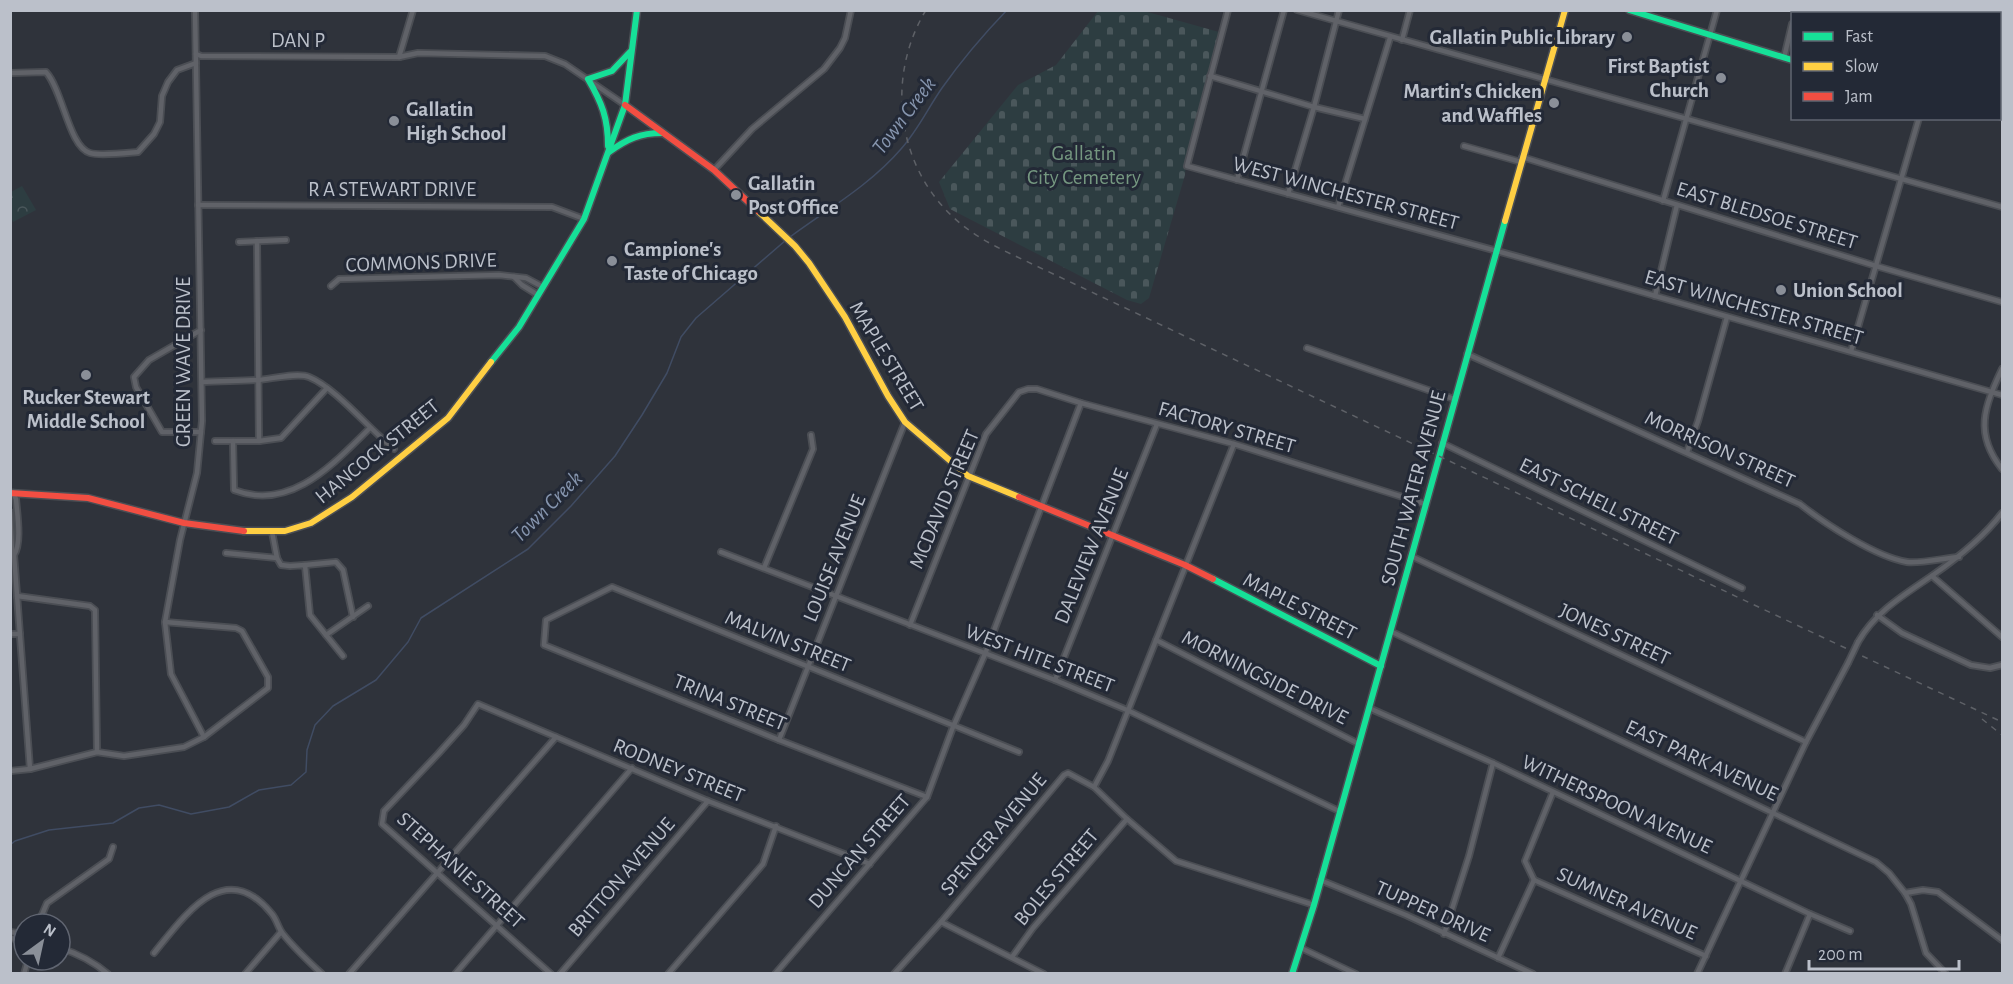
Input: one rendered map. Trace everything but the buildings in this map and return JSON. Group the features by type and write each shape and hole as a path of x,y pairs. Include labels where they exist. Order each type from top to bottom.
{"street":[{"name":"GREEN WAVE DRIVE","path":"195,10 199,55 196,63 201,432 197,473 184,523 165,622 171,674 204,737"},
{"path":"399,57 413,10"},
{"path":"625,105 637,10"},
{"path":"714,170 752,129 824,69 845,38 850,10"},
{"path":"1228,10 1210,76 1314,107 1365,119"},
{"path":"1237,180 1284,10"},
{"path":"1297,10 1508,71 1545,78 2002,207"},
{"path":"1288,194 1314,107 1339,10"},
{"path":"1402,40 1410,10"},
{"name":"SOUTH WATER AVENUE","path":"1292,974 1314,905 1454,399 1565,10"},
{"path":"1629,10 1791,60"},
{"path":"1663,201 1717,10"},
{"path":"1844,10 1855,12 1860,10"},
{"path":"1784,57 1791,28"},
{"path":"1338,207 1390,38"},
{"path":"608,152 608,118 588,80 606,76 612,72 632,50"},
{"name":"DAN P","path":"199,55 399,57 418,53 545,56 565,64 625,105"},
{"path":"10,74 46,72 54,81 77,144 90,153 138,152 154,134 160,122 162,96 168,82 177,70 196,63"},
{"name":"WEST WINCHESTER STREET","path":"1210,76 1188,166 1497,251"},
{"name":"MAPLE STREET","path":"625,105 714,170 781,231 809,262 845,317 888,396 905,422 968,477 1185,565 1381,666"},
{"name":"HANCOCK STREET","path":"11,494 88,498 184,523 229,531 285,531 311,523 342,503 448,418 519,327 584,219 625,105"},
{"path":"1851,351 1918,120"},
{"path":"608,152 635,135 663,133"},
{"name":"EAST BLEDSOE STREET","path":"1464,146 1522,160 2002,302"},
{"name":"R A STEWART DRIVE","path":"198,205 552,207 584,219"},
{"path":"1655,296 1677,205"},
{"path":"239,242 286,240"},
{"path":"257,241 259,441"},
{"name":"EAST WINCHESTER STREET","path":"1497,251 2002,395"},
{"name":"COMMONS DRIVE","path":"331,286 339,279 498,275 526,279 543,287"},
{"name":"COMMONS DRIVE","path":"514,277 538,295"},
{"path":"1687,452 1727,317"},
{"path":"201,330 149,360 134,377 136,387 162,432 201,432"},
{"path":"1307,348 1454,399"},
{"name":"MORRISON STREET","path":"1467,354 1800,504 1823,521 1884,554 1909,562 1959,557"},
{"path":"2002,369 1992,392 1984,432 1986,443 2002,469"},
{"path":"202,382 307,376 327,388 394,449"},
{"path":"215,441 259,441 281,438 327,388"},
{"name":"FACTORY STREET","path":"1019,392 1036,389 1082,404 1234,444 1425,504"},
{"name":"MCDAVID STREET","path":"910,625 986,434 1019,392"},
{"name":"DUNCAN STREET","path":"775,974 927,797 1082,404"},
{"name":"LOUISE AVENUE","path":"779,740 905,422"},
{"name":"DALEVIEW AVENUE","path":"1056,680 1157,424"},
{"path":"233,441 234,490 262,497 288,492 305,484 329,468 370,428"},
{"path":"764,568 813,449 811,435"},
{"name":"EAST SCHELL STREET","path":"1442,443 1742,588"},
{"path":"1234,444 1108,761 1094,787 1176,861 1314,905"},
{"path":"11,494 16,499 18,538 17,551 14,555"},
{"path":"10,512 30,770"},
{"path":"1697,974 1806,742 1858,642 1877,615 1959,557 2002,515"},
{"path":"272,532 277,558 281,565 336,562 343,570 352,617"},
{"name":"WEST HITE STREET","path":"721,552 1056,680 1127,710 1339,811"},
{"path":"226,553 277,558"},
{"name":"JONES STREET","path":"1411,556 1806,742"},
{"path":"305,565 310,615 343,656"},
{"path":"1932,576 2002,638"},
{"name":"MALVIN STREET","path":"546,620 612,587 1019,752"},
{"path":"17,596 90,606 95,610 97,752"},
{"path":"326,635 368,606"},
{"path":"1877,615 1902,633 1971,665 1990,668 2002,665"},
{"name":"TRINA STREET","path":"546,620 544,645 927,797"},
{"path":"10,771 30,770 97,752 124,756 184,747 204,737 268,688 268,677 242,631 236,628 165,622"},
{"name":"EAST PARK AVENUE","path":"1390,631 1876,862 1889,873 1905,893 1911,904 1926,953 1944,973"},
{"path":"10,634 20,634"},
{"name":"MORNINGSIDE DRIVE","path":"1156,640 1359,744"},
{"name":"RODNEY STREET","path":"478,704 708,801 870,864"},
{"name":"STEPHANIE STREET","path":"478,704 445,747 384,811 382,824 551,974"},
{"name":"WITHERSPOON AVENUE","path":"1369,708 1493,763 1850,931"},
{"path":"349,974 556,737"},
{"path":"1444,934 1469,856 1493,763"},
{"path":"455,974 632,768"},
{"name":"SPENCER AVENUE","path":"894,974 941,922 1064,775 1068,773 1073,775 1094,787"},
{"path":"1498,958 1534,880 1525,861 1553,792"},
{"name":"BRITTON AVENUE","path":"560,974 708,801"},
{"name":"BOLES STREET","path":"1012,957 1033,928 1127,819"},
{"path":"668,974 763,864 776,826"},
{"path":"43,912 47,903 109,859 113,847"},
{"name":"TUPPER DRIVE","path":"1320,880 1406,915 1533,974"},
{"name":"SUMNER AVENUE","path":"1534,880 1706,956"},
{"path":"154,953 197,903 231,888 260,901 301,956 322,974"},
{"path":"1905,893 1923,890 1938,891 2002,940"},
{"path":"1785,974 1810,914"},
{"path":"941,922 1044,974"},
{"path":"245,974 281,932"},
{"path":"1301,948 1356,974"},
{"path":"72,952 108,974"}],"green space":[{"name":"Gallatin City Cemetery","path":"1098,11 1144,11 1219,32 1186,160 1185,175 1149,298 1141,304 1127,300 950,209 939,182 1018,85 1056,65"},
{"path":"22,186 36,210 13,222 11,192"}],"waterway":[{"name":"Town Creek","path":"790,237 848,196 889,162 913,134 957,68 1007,10"},
{"name":"Town Creek","path":"10,845 15,841 49,830 113,823 139,808 159,805 191,814 229,807 259,790 291,785 306,772 307,750 315,725 333,706 376,680 408,642 421,618 528,549 571,506 615,456 667,373 681,337 696,318 786,240"}],"railway":[{"path":"926,10 913,36 905,63 902,91 903,118 909,146 919,172 934,196 953,217 973,233 1011,254 2002,722"},
{"path":"1982,719 2002,735"}],"traffic: fast":[{"path":"491,362 519,327 584,219 625,105 637,10"},
{"path":"1629,10 1791,60"},
{"path":"608,146 603,111 588,79 612,71 630,52"},
{"path":"609,152 634,138 662,133"},
{"path":"1292,974 1314,905 1505,221"},
{"path":"1213,579 1381,666"}],"traffic: slow":[{"path":"1505,221 1565,10"},
{"path":"758,211 795,246 809,263 845,317 888,396 905,422 968,476 1019,497"},
{"path":"244,531 285,531 311,523 352,497 448,418 491,362"}],"traffic: jam":[{"path":"625,105 714,170 758,211"},
{"path":"10,493 88,498 184,523 244,531"},
{"path":"1019,497 1185,565 1213,579"}],"place":[{"name":"Gallatin Public Library","path":"1627,37"},
{"name":"First Baptist Church","path":"1721,78"},
{"name":"Martin's Chicken and Waffles","path":"1554,103"},
{"name":"Gallatin High School","path":"394,121"},
{"name":"Gallatin Post Office","path":"736,195"},
{"name":"Campione's Taste of Chicago","path":"612,261"},
{"name":"Union School","path":"1781,290"},
{"name":"Rucker Stewart Middle School","path":"86,375"}]}
